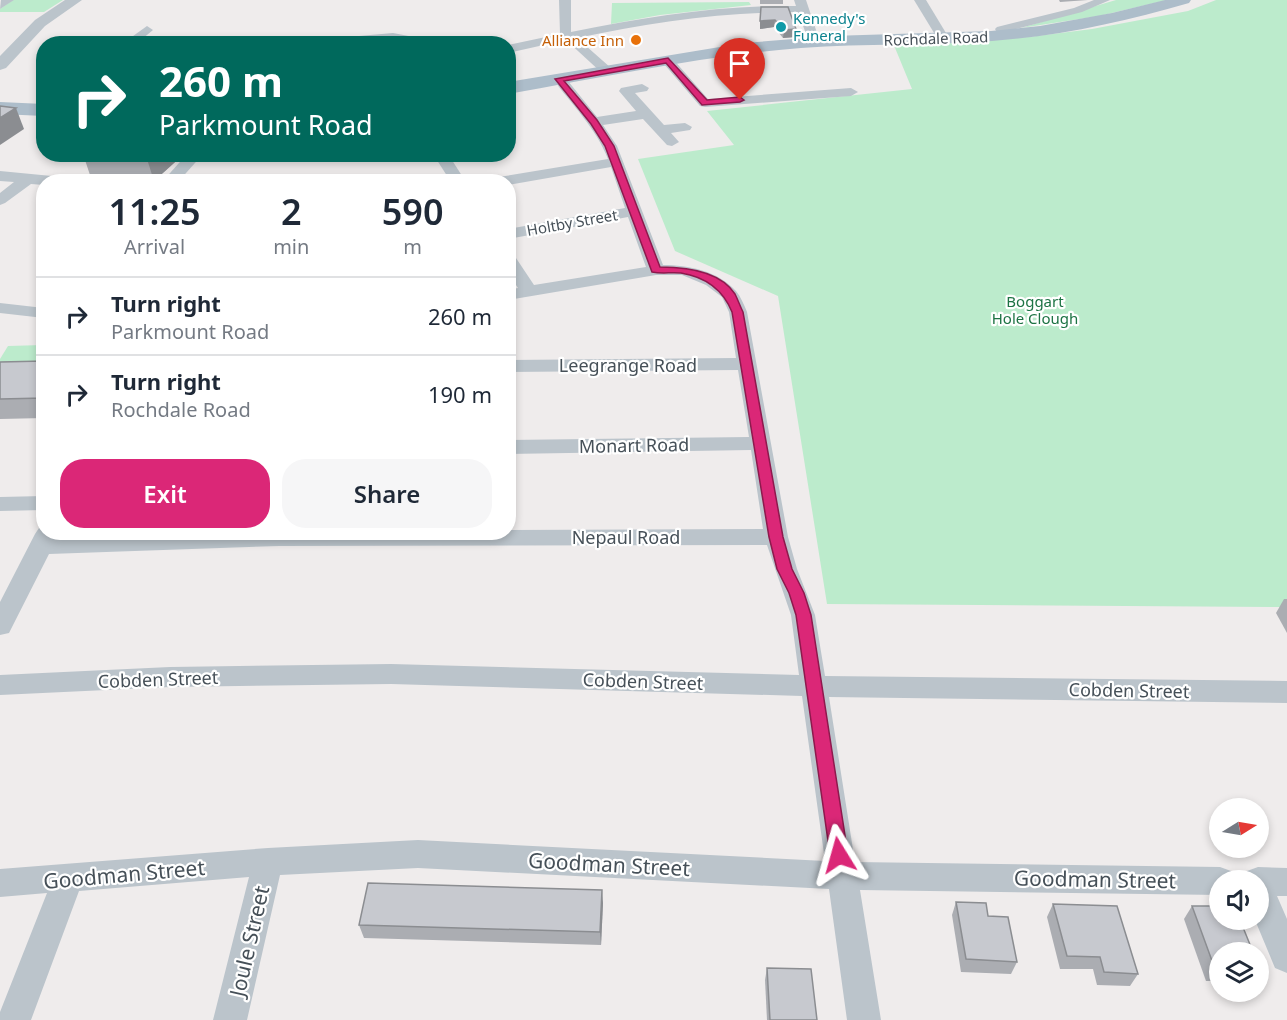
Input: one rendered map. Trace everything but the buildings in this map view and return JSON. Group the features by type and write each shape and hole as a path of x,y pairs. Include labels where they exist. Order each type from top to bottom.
{"main road":[{"name":"Rochdale Road","path":"516,87 746,48 814,42 1004,35 1070,26 1183,0"},
{"path":"0,109 36,108"}],"street":[{"path":"0,6 8,0"},
{"path":"0,65 40,23 75,0"},
{"path":"565,0 565,33 607,71"},
{"path":"920,0 943,38"},
{"path":"1004,35 1001,29 1078,10 1104,0"},
{"path":"516,47 642,21 700,13 802,5 814,42"},
{"path":"139,36 147,30"},
{"path":"668,61 705,103 851,92"},
{"path":"559,79 594,122 610,146 656,270"},
{"path":"642,88 621,92 672,142"},
{"path":"594,122 646,114"},
{"path":"661,130 685,127"},
{"path":"177,174 188,162"},
{"path":"516,179 616,162"},
{"path":"0,176 36,179"},
{"path":"0,200 29,178"},
{"name":"Holtby Street","path":"516,233 635,211"},
{"path":"516,293 656,270 684,270 712,281 729,294 738,312 776,537 785,569 803,615 816,686 864,1020"},
{"path":"516,271 529,291"},
{"path":"0,308 36,312"},
{"name":"Leegrange Road","path":"516,366 747,364"},
{"name":"Monart Road","path":"516,447 760,444"},
{"path":"0,504 36,503"},
{"name":"Nepaul Road","path":"516,538 776,537"},
{"path":"0,626 44,540"},
{"name":"Cobden Street","path":"0,685 170,677 392,674 816,686 1287,692"},
{"name":"Goodman Street","path":"0,884 268,862 418,855 842,876 1209,881"},
{"name":"Joule Street","path":"230,1020 268,862"},
{"path":"14,1020 68,879"},
{"path":"1269,881 1287,882"},
{"path":"1269,914 1287,957"}],"green space":[{"path":"13,0 63,0 44,12 0,12 0,9"},
{"path":"1116,0 1167,0 1099,16 1021,28"},
{"name":"Boggart Hole Clough","path":"1216,0 1287,0 1287,607 827,604 778,296 675,251 638,159 734,145 707,111 912,89 893,43 1029,37 1092,29 1188,11"},
{"path":"749,2 751,5 660,15 611,24 612,3"},
{"path":"36,345 36,374 0,375 0,359 8,346"}],"place":[{"name":"Kennedy's Funeral","path":"781,27"},
{"name":"Alliance Inn","path":"636,40"}],"route":[{"path":"740,100 705,103 668,61 559,79 594,122 610,146 656,270 684,270 712,281 729,294 738,312 776,537 785,569 803,615 816,686 839,855"}]}
